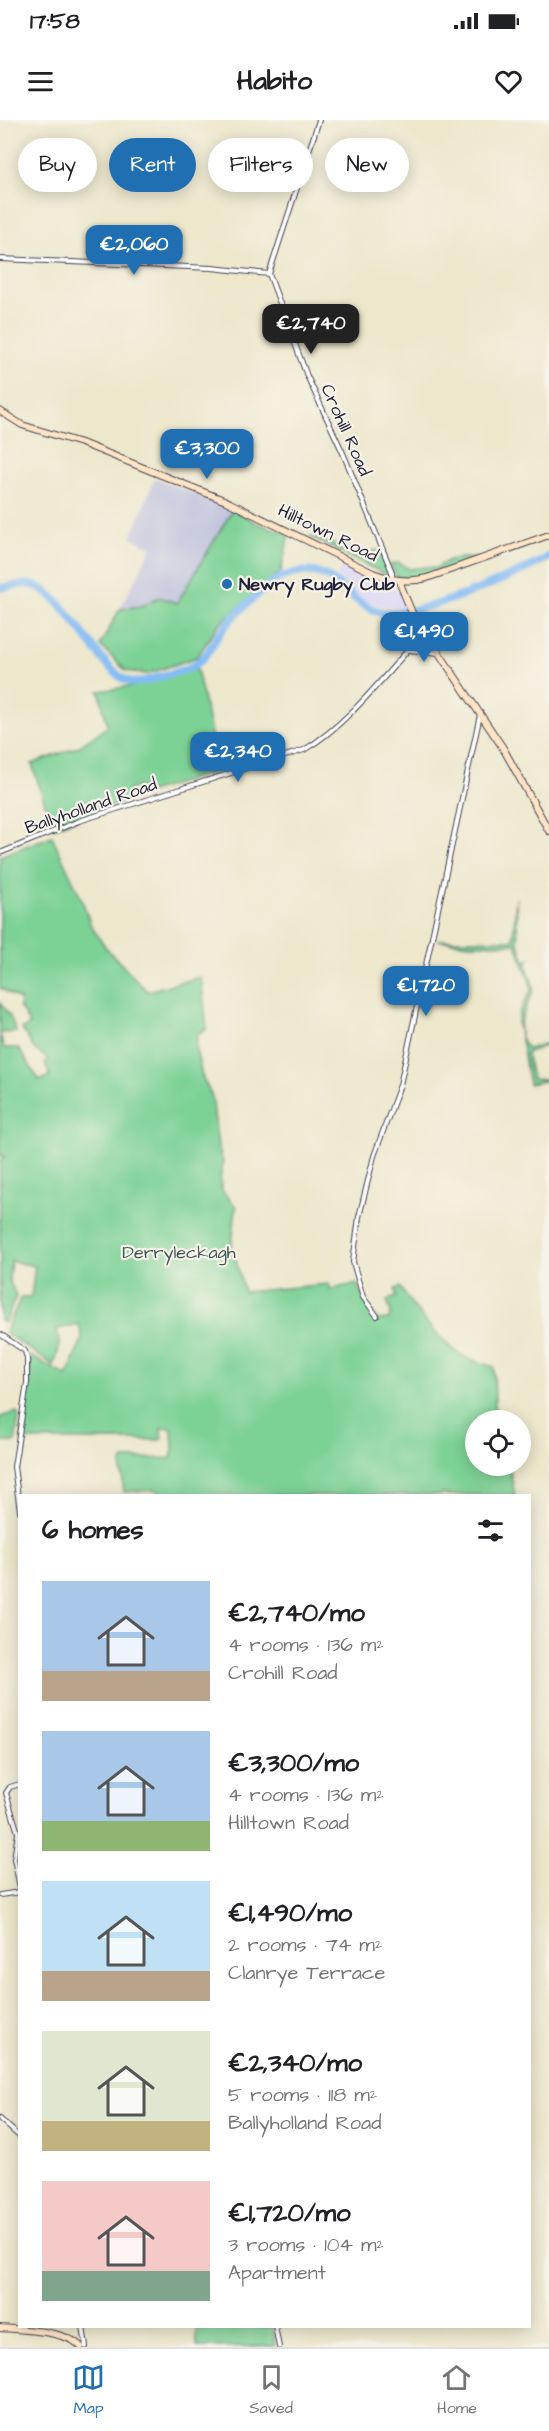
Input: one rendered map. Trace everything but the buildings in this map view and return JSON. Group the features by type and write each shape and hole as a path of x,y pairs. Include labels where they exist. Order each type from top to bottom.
{"main road":[{"name":"Hilltown Road","path":"0,411 22,425 84,444 226,501 373,573 392,580 401,582 427,578 549,535"},
{"path":"401,582 412,613 503,748 549,831"},
{"path":"0,2328 60,2335 75,2340 81,2347"}],"street":[{"path":"0,259 212,268 269,274 319,120"},
{"name":"Crohill Road","path":"269,274 307,376 343,453 392,572 392,580"},
{"name":"Ballyholland Road","path":"0,854 79,821 304,750 320,741 378,685 424,632"},
{"path":"409,650 439,653"},
{"path":"377,1316 363,1297 353,1262 359,1217 374,1156 400,1085 480,714"},
{"path":"0,1334 25,1351 27,1359 27,1383 14,1467 18,1496"},
{"path":"18,1785 7,1789 6,1793 18,1833 14,1859 18,1880"},
{"path":"0,1895 18,1890"},
{"path":"0,2119 18,2135"},
{"path":"83,2328 86,2347"},
{"path":"275,2328 279,2347"}],"shaded area":[{"path":"155,478 233,509 177,603 159,597 142,606 120,609 152,547 131,538"},
{"path":"345,563 400,590 408,609 365,602 337,576"}],"green space":[{"name":"Newry Rugby Club","path":"233,509 256,523 289,534 281,571 219,624 197,657 147,674 126,671 100,645 120,609 142,606 159,597 177,603"},
{"path":"309,536 368,555 375,550 379,551 387,566 388,574 384,574"},
{"path":"475,557 437,572 407,578 397,577 390,565 399,563 409,569 436,568 451,559"},
{"path":"197,669 216,756 215,772 147,793 137,787 129,790 126,801 53,828 32,764 78,747 108,726 99,691 138,685"},
{"name":"Derryleckagh","path":"52,836 82,900 91,926 107,949 147,991 201,977 207,1029 197,1034 196,1049 202,1076 212,1097 218,1146 223,1162 220,1181 222,1191 236,1207 232,1244 244,1292 329,1284 330,1289 356,1284 377,1320 389,1319 391,1312 387,1300 396,1297 395,1289 400,1287 421,1316 449,1346 467,1358 494,1367 496,1410 465,1410 465,1476 511,1476 515,1494 160,1494 157,1490 124,1492 121,1464 124,1459 171,1458 172,1428 161,1428 162,1439 158,1440 21,1440 30,1382 30,1356 67,1376 82,1339 79,1324 57,1329 59,1347 53,1365 5,1333 21,1297 31,1297 35,1266 11,1261 9,1280 16,1296 5,1323 0,1321 0,1160 5,1157 0,1156 0,1033 4,1048 18,1048 39,1080 50,1076 45,1063 48,1059 34,1049 22,1029 30,1025 19,1006 20,1000 0,988 0,856"},
{"path":"516,898 518,942 525,961 529,960 526,963 534,988 522,1018 520,1034 528,1049 549,1042 549,1045 527,1054 532,1079 549,1080 529,1084 518,1024 519,1014 532,988 516,944 469,944 437,940 513,940"},
{"path":"0,1003 10,1016 16,1032 0,1033"},
{"path":"17,1412 19,1417 15,1442 0,1442 0,1417"},
{"path":"196,2328 273,2328 275,2346 197,2347"}],"waterway":[{"path":"0,588 32,585 45,591 71,617 108,665 120,676 131,682 139,682 186,669 199,662 237,614 267,587 284,576 309,572 321,574 369,608 382,612 398,612 418,609 466,594 549,557"}],"place":[{"name":"Newry Rugby Club","path":"227,584"}]}
